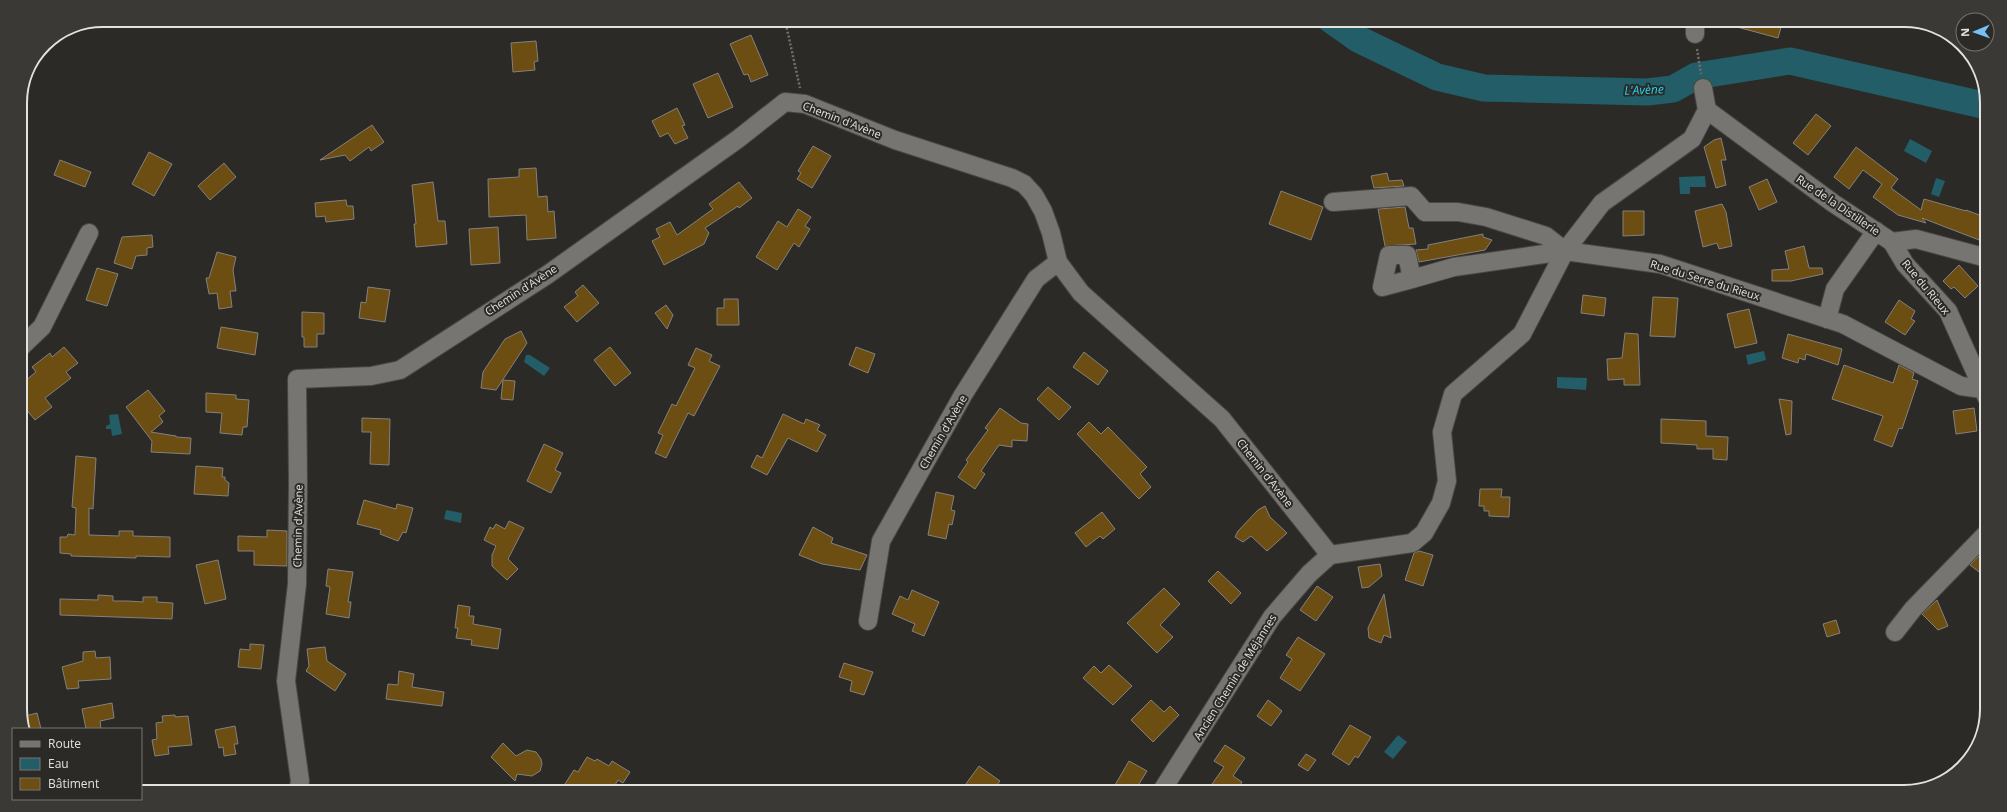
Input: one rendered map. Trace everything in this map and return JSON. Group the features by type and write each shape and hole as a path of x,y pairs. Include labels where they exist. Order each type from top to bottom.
{"street":[{"path":"1330,555 1412,542 1424,533 1441,503 1447,481 1442,432 1453,394 1522,334 1565,251 1602,203 1692,139 1706,110 1703,88"},
{"name":"Chemin d'Avène","path":"299,785 300,781 286,681 297,584 297,379 371,376 400,370 547,275 731,144 785,102 805,104 894,140 1012,178 1024,184 1034,195 1043,211 1051,233 1058,262 1081,293 1222,419 1330,555"},
{"name":"Rue de la Distillerie","path":"1706,110 1833,203 1892,242"},
{"path":"1333,202 1411,196 1425,212 1458,212 1486,217 1546,236 1565,251"},
{"path":"1827,319 1835,289 1876,231"},
{"path":"27,341 42,327 90,233"},
{"path":"1892,242 1916,239 1980,256"},
{"name":"Rue du Rieux","path":"1892,242 1906,264 1948,311 1980,385"},
{"name":"Rue du Serre du Rieux","path":"1412,279 1454,267 1565,251 1660,264 1843,324 1961,386 1980,393"},
{"name":"Chemin d'Avène","path":"868,621 881,541 963,395 1036,279 1058,262"},
{"path":"1895,632 1913,609 1980,540"},
{"name":"Ancien Chemin de Méjannes","path":"1165,785 1272,616 1309,574 1330,555"}],"path":[{"path":"787,27 805,104"},
{"path":"1695,27 1703,88"}],"water":[{"path":"1910,139 1932,151 1926,163 1904,151"},
{"path":"1705,176 1706,187 1690,187 1690,194 1680,194 1679,177"},
{"path":"1936,178 1945,181 1939,197 1931,194"},
{"path":"1764,351 1766,360 1748,365 1746,355"},
{"path":"526,355 530,355 550,368 544,376 524,362"},
{"path":"1557,377 1587,378 1586,390 1557,388"},
{"path":"118,414 122,434 112,436 111,429 106,429 106,426 110,424 109,415"},
{"path":"446,510 462,513 461,523 444,519"},
{"path":"1398,735 1407,742 1393,759 1384,752"}],"building":[{"path":"1737,27 1781,27 1778,38"},
{"path":"751,35 768,75 751,82 748,74 744,75 730,44"},
{"path":"536,41 538,61 534,62 535,70 513,72 511,43"},
{"path":"718,73 733,107 708,118 693,84"},
{"path":"677,108 685,125 682,126 688,138 675,144 668,133 660,137 652,121"},
{"path":"1816,114 1831,126 1808,155 1793,143"},
{"path":"372,125 384,142 371,151 369,147 350,161 345,155 320,160"},
{"path":"1721,138 1726,160 1721,160 1726,185 1716,188 1704,147 1714,140"},
{"path":"813,146 831,156 812,188 797,179 801,173 798,171"},
{"path":"1856,147 1898,179 1891,188 1921,210 1924,199 1966,210 1980,215 1980,240 1922,218 1926,223 1898,215 1873,197 1882,184 1863,170 1849,189 1834,177"},
{"path":"149,152 172,164 154,196 132,184"},
{"path":"60,160 91,172 85,187 54,175"},
{"path":"224,163 236,177 210,200 198,186"},
{"path":"536,168 538,197 547,196 548,212 554,211 556,238 527,240 526,215 489,217 488,179 519,177 519,169"},
{"path":"1387,173 1389,181 1402,180 1404,186 1374,188 1371,176"},
{"path":"1767,179 1777,202 1759,210 1749,187"},
{"path":"433,182 438,221 445,221 447,244 416,247 414,224 416,224 412,185"},
{"path":"739,182 752,198 739,208 738,206 705,228 709,233 704,244 664,265 652,241 660,237 656,229 670,222 677,235 713,209 709,204"},
{"path":"1281,191 1323,207 1311,240 1269,224"},
{"path":"346,200 347,206 353,206 354,219 326,222 325,216 316,217 315,203"},
{"path":"1722,204 1726,212 1732,246 1719,249 1717,243 1703,247 1695,211"},
{"path":"1405,207 1409,228 1413,228 1416,244 1385,246 1378,209"},
{"path":"798,209 811,217 805,226 810,229 799,247 794,243 777,270 756,257 778,221 787,227"},
{"path":"1623,211 1644,211 1644,235 1623,236"},
{"path":"498,227 500,263 471,265 469,229"},
{"path":"1483,234 1483,237 1492,240 1485,250 1419,262 1416,250 1428,249 1428,245"},
{"path":"152,235 153,247 147,248 147,255 136,256 132,269 114,263 122,237"},
{"path":"1804,246 1809,268 1822,268 1823,274 1791,281 1772,281 1772,270 1789,269 1785,251"},
{"path":"217,252 236,257 233,270 236,291 230,291 232,307 219,309 217,293 209,294 206,278 209,278"},
{"path":"1959,265 1978,286 1965,298 1954,287 1951,289 1943,281"},
{"path":"97,268 118,274 107,306 86,300"},
{"path":"583,285 599,303 577,322 564,307 578,296 575,292"},
{"path":"368,287 390,290 385,322 359,318 361,302 366,303"},
{"path":"1583,295 1606,298 1604,316 1581,313"},
{"path":"1653,297 1678,298 1675,337 1650,336"},
{"path":"724,299 738,299 739,325 717,325 717,308 724,308"},
{"path":"1899,300 1915,311 1911,319 1915,321 1905,335 1885,322"},
{"path":"666,305 673,315 667,329 655,313"},
{"path":"1749,309 1757,343 1735,348 1727,314"},
{"path":"302,312 324,313 324,334 317,334 317,347 304,347 304,337 302,337"},
{"path":"221,327 258,333 255,355 217,348"},
{"path":"521,331 527,343 496,390 481,388 483,372 505,339"},
{"path":"1625,333 1638,334 1640,385 1624,385 1624,379 1608,380 1607,359 1622,358"},
{"path":"1788,334 1842,349 1838,365 1806,354 1805,360 1799,358 1798,363 1782,358"},
{"path":"64,347 78,363 66,372 71,378 45,398 52,407 35,420 27,410 27,379 36,372 32,367 50,353 52,357"},
{"path":"610,347 631,373 615,386 594,360"},
{"path":"856,347 875,354 868,373 849,365"},
{"path":"696,348 712,355 709,361 720,366 694,416 688,413 666,458 655,453 663,435 658,433 672,404 676,406 695,368 688,365"},
{"path":"1084,352 1108,371 1098,385 1073,367"},
{"path":"1844,365 1893,383 1899,365 1914,373 1912,379 1918,381 1902,429 1899,428 1892,447 1874,440 1883,416 1832,399"},
{"path":"503,380 515,381 513,400 501,399"},
{"path":"1048,387 1071,407 1059,420 1037,399"},
{"path":"148,390 165,411 159,416 163,422 151,432 176,437 191,438 190,454 151,452 152,441 126,407"},
{"path":"206,393 236,395 236,399 249,400 247,427 243,427 242,435 220,433 222,413 206,412"},
{"path":"1779,399 1792,401 1791,434 1786,435"},
{"path":"1000,408 1021,423 1028,424 1027,441 1012,440 1012,447 999,445 981,471 985,474 975,489 958,477 968,462 966,460 988,430 985,428"},
{"path":"1974,408 1977,431 1956,434 1953,411"},
{"path":"783,414 804,424 806,419 820,425 817,430 826,435 817,452 788,438 767,475 751,467 757,455 762,458"},
{"path":"362,418 390,419 389,465 370,464 371,432 362,432"},
{"path":"1661,419 1706,421 1706,436 1728,437 1727,460 1713,459 1713,449 1697,449 1697,445 1661,443"},
{"path":"1089,422 1101,434 1108,427 1147,467 1140,474 1151,487 1139,499 1077,434"},
{"path":"544,444 563,453 555,470 561,473 551,493 527,481"},
{"path":"76,456 96,458 93,509 89,508 89,535 119,536 119,531 133,531 133,536 170,537 170,557 136,556 136,558 71,556 71,554 60,553 60,537 67,537 68,534 75,535 76,508 72,507"},
{"path":"196,466 223,468 222,477 225,477 225,480 229,483 228,496 194,494"},
{"path":"1480,489 1502,489 1501,497 1510,497 1509,517 1489,516 1489,511 1484,511 1484,506 1479,506"},
{"path":"936,492 954,496 951,510 955,511 952,525 949,524 946,539 928,535"},
{"path":"364,500 396,509 397,504 413,508 406,533 403,532 398,541 380,534 381,530 357,524"},
{"path":"1265,506 1270,517 1287,533 1267,551 1251,536 1243,542 1235,537 1238,531 1258,510"},
{"path":"1102,512 1115,529 1103,539 1100,536 1086,547 1075,533"},
{"path":"509,521 524,528 508,559 518,569 507,580 492,566 492,555 496,546 484,540 490,527 493,529 496,524 505,529"},
{"path":"813,527 833,538 831,543 867,555 860,570 822,564 799,555"},
{"path":"267,530 287,531 287,566 254,565 254,551 238,551 238,536 267,537"},
{"path":"1419,551 1433,555 1423,586 1405,580 1414,553"},
{"path":"1980,555 1980,573 1970,565"},
{"path":"218,560 226,599 205,604 196,565"},
{"path":"1380,564 1382,576 1369,587 1362,588 1358,567"},
{"path":"328,569 353,572 348,602 351,602 349,618 326,614 330,587 326,586"},
{"path":"1218,571 1241,593 1231,604 1208,581"},
{"path":"1317,586 1333,597 1316,621 1300,610"},
{"path":"1164,588 1180,604 1160,625 1173,637 1157,653 1127,623"},
{"path":"912,590 939,602 924,636 912,631 915,624 892,614 900,596 908,600"},
{"path":"1384,594 1391,638 1384,635 1381,643 1369,638 1368,628"},
{"path":"98,595 113,596 113,601 143,602 143,597 157,597 157,602 173,603 172,619 60,615 60,599 98,600"},
{"path":"1937,600 1948,626 1938,630 1922,614"},
{"path":"458,605 470,607 469,616 474,616 473,624 501,629 498,649 471,645 472,640 456,638 458,628 455,628"},
{"path":"1836,620 1840,633 1827,637 1823,624"},
{"path":"1298,637 1325,654 1300,691 1280,678 1292,659 1286,655"},
{"path":"250,644 264,645 261,669 238,667 240,649 250,650"},
{"path":"325,647 327,661 346,674 335,691 306,671 309,666 307,649"},
{"path":"95,651 96,658 110,657 111,679 78,681 79,688 67,689 62,667 83,661 83,652"},
{"path":"844,663 873,672 864,695 850,691 852,681 839,677"},
{"path":"1109,665 1132,686 1113,705 1083,678 1094,666 1101,673"},
{"path":"399,671 414,674 412,687 444,692 442,706 386,699 388,684 398,685"},
{"path":"1151,700 1164,712 1170,706 1179,715 1153,742 1131,720"},
{"path":"1268,700 1282,711 1271,726 1257,716"},
{"path":"112,703 114,718 100,721 101,728 86,728 82,709"},
{"path":"37,713 41,728 29,728 27,715"},
{"path":"175,715 175,717 188,716 192,745 168,747 169,754 155,756 152,740 157,739 156,723 163,722 162,716"},
{"path":"1350,725 1371,737 1358,758 1355,756 1349,765 1332,754"},
{"path":"235,726 238,744 234,744 236,754 224,756 223,747 219,748 215,730"},
{"path":"503,743 516,756 527,750 536,752 541,759 542,764 540,771 532,776 517,774 515,781 491,757"},
{"path":"1225,745 1245,758 1233,776 1242,782 1240,785 1211,785 1224,767 1214,761"},
{"path":"1306,754 1316,760 1308,771 1298,765"},
{"path":"587,757 595,761 597,759 609,766 612,761 630,772 623,783 618,780 615,785 564,785 574,770 578,772"},
{"path":"1129,761 1147,771 1138,785 1115,785"},
{"path":"979,766 1000,781 997,785 965,785"}],"waterway":[{"name":"L'Avène","path":"1341,27 1358,39 1437,77 1484,88 1647,92 1673,89 1696,76 1790,61 1980,104"}]}
